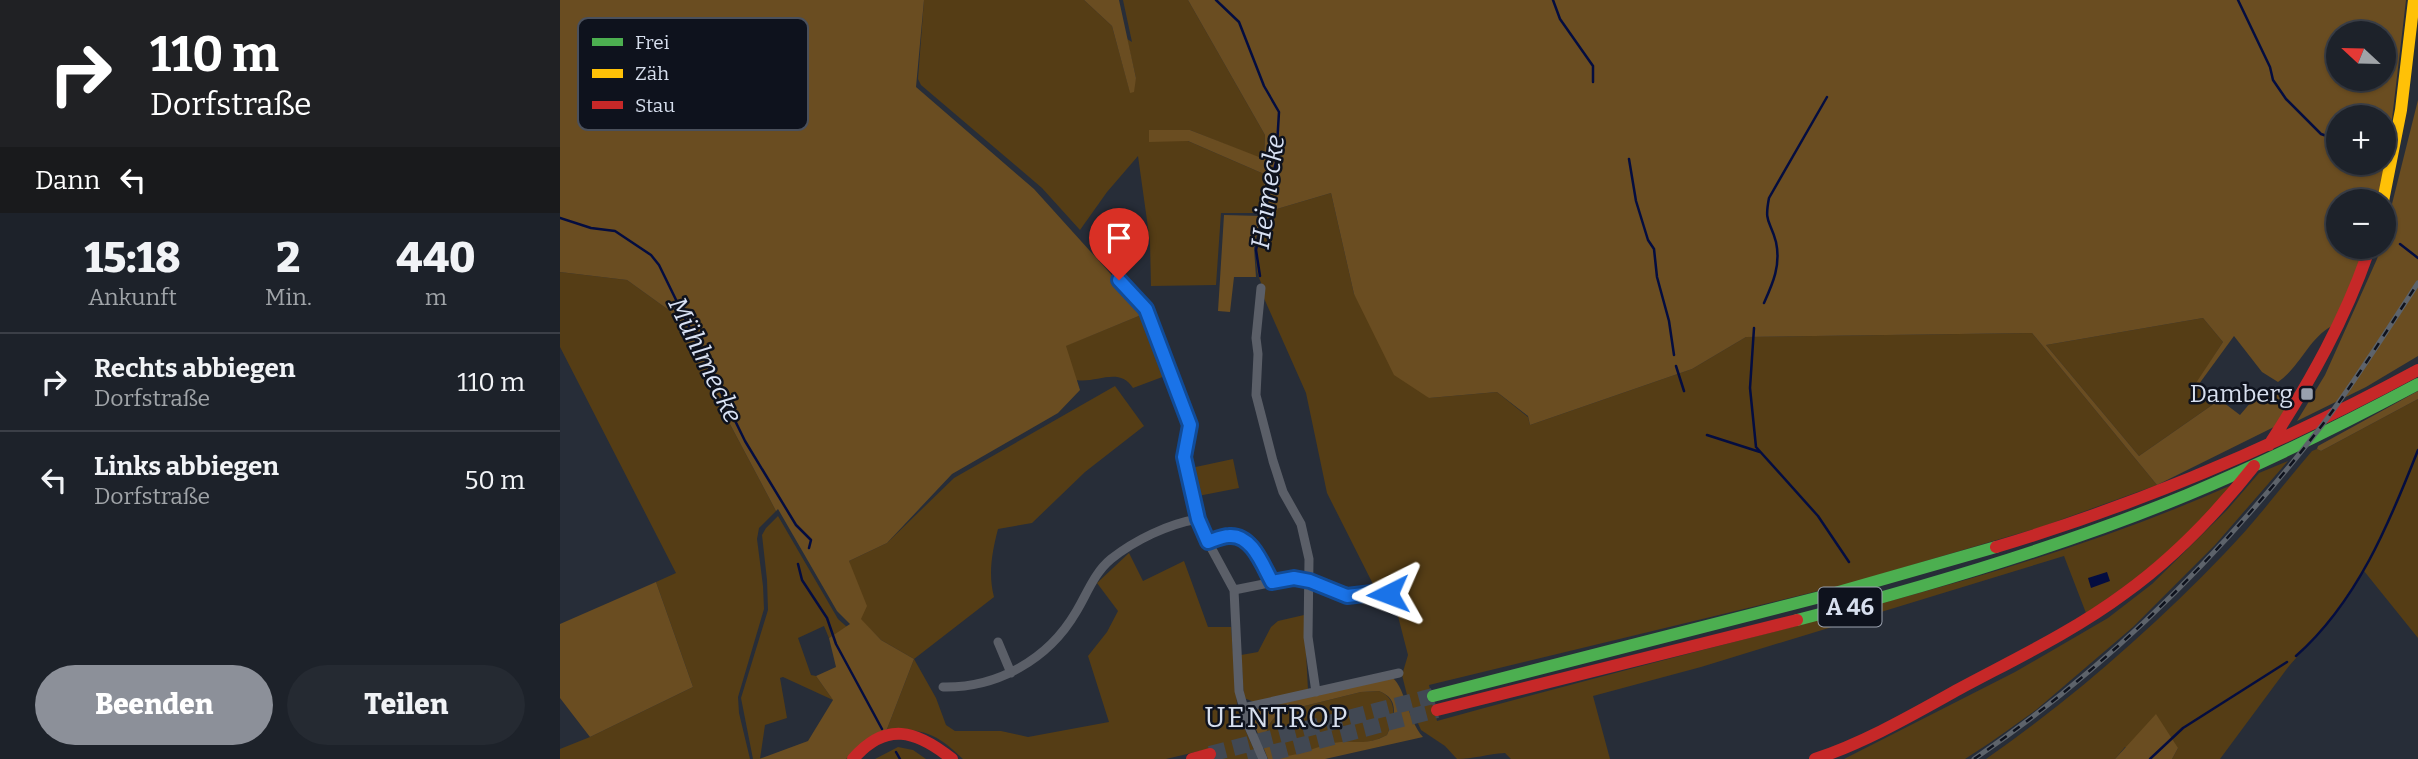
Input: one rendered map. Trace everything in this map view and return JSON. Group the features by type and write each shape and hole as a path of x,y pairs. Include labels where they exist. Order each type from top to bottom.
{"main road":[{"path":"2386,189 2402,110 2414,0"},
{"path":"1815,759 1833,753 1930,704 2102,609 2146,578 2191,538 2224,505 2264,453 2300,398 2333,340 2366,259"},
{"name":"A 46","path":"1433,696 1943,565 2076,522 2202,475 2307,428 2418,370"},
{"name":"A 46","path":"1437,710 1851,607 2040,548 2182,497 2294,448 2418,384"},
{"path":"853,759 874,739 904,733 928,741 952,759"},
{"path":"863,759 876,748 896,742 917,746 935,759"},
{"path":"1192,759 1210,754"}],"street":[{"path":"1119,280 1146,309 1190,425 1184,457 1198,519 1234,590 1239,691 1249,727 1263,759"},
{"path":"1261,288 1256,338 1256,394 1283,492 1301,524 1309,559 1308,637 1316,692"},
{"path":"943,687 985,682 1032,662 1068,626 1090,585 1110,559 1166,526 1198,519"},
{"path":"1208,542 1230,535 1245,540 1254,550 1272,582"},
{"path":"1234,590 1294,578 1310,581 1347,596 1388,594"},
{"path":"998,642 1011,673"},
{"path":"1243,708 1399,673"}],"shaded area":[{"path":"560,0 924,0 916,87 1034,189 1146,313 1066,346 1080,390 1058,413 952,474 887,543 849,561 867,606 861,619 881,640 914,659 887,729 846,759 759,759 808,741 833,700 816,676 836,667 829,638 850,624 837,611 778,509 776,511 670,311 627,280 560,272"},
{"path":"924,0 1084,0 1112,26 1130,92 1136,78 1127,39 1132,42 1123,0 1188,0 1265,135 1264,160 1190,130 1150,130 1149,141 1188,141 1264,174 1263,213 1221,213 1216,285 1151,286 1150,242 1138,156 1107,192 1080,230 1042,188 921,85 918,79"},
{"path":"1084,0 1119,0 1136,78 1134,92 1130,93 1112,26"},
{"path":"1188,0 2406,0 2396,85 2396,21 2326,21 2326,91 2395,91 2394,105 2326,105 2326,175 2383,175 2380,189 2326,189 2326,259 2362,259 2332,326 2317,338 2278,382 2262,372 2234,336 2199,384 2240,415 2263,388 2293,398 2274,427 2157,485 2032,333 1746,337 1692,369 1530,425 1528,416 1497,392 1429,398 1394,375 1354,294 1331,193 1263,213 1264,174 1188,141 1149,142 1149,130 1190,130 1264,159 1265,135","holes":["2203,318 2223,342 2194,386 2215,403 2139,456 2046,345"]},
{"path":"2418,100 2418,356 2366,387 2297,421 2325,375 2377,259 2396,259 2396,189"},
{"path":"1331,193 1354,294 1429,398 1497,392 1528,417 1530,425 1692,369 1746,337 2032,333 2157,485 2041,527 1851,583 1429,685 1437,721 2003,569 2120,530 2234,484 2201,521 2165,554 2086,613 2064,556 1701,667 1593,696 1610,759 1511,759 1505,753 1457,759 1445,746 1421,730 1409,703 1402,675 1408,655 1392,593 1386,586 1375,588 1327,493 1306,393 1263,296 1256,262 1263,213"},
{"path":"1224,215 1261,216 1254,248 1256,277 1234,277 1230,312 1218,311"},
{"path":"560,272 627,280 670,311 776,511 759,528 757,539 764,609 738,697 750,759 560,759 560,749 693,687 656,582 676,573 560,347"},
{"path":"1146,313 1165,376 1133,388 1121,378 1114,377 1076,380 1065,346"},
{"path":"2203,318 2223,342 2195,386 2215,403 2139,456 2046,345"},
{"path":"1115,386 1144,426 1085,472 1032,523 998,529 991,580 994,597 914,659 881,640 860,619 849,561 887,543 954,478"},
{"path":"2418,391 2418,399 2321,451 2317,449 2318,446"},
{"path":"2418,399 2418,638 2364,571 2335,614 2289,666 2220,759 2172,759 2178,748 2125,747 2115,759 1986,759 2080,687 2169,609 2259,516 2312,451 2321,451"},
{"path":"1233,459 1239,488 1198,496 1191,468"},
{"path":"2288,461 2215,545 2133,627 2036,710 1991,742 1965,759 1844,759 2015,672 2108,618 2152,584 2227,510 2259,473"},
{"path":"778,516 838,619 847,627 829,638 824,626 798,638 811,675 816,676 833,700 780,678 787,718 765,725 760,759 753,759 741,698 768,610 762,535"},
{"path":"1129,553 1143,581 1184,561 1208,627 1231,627 1237,704 1258,759 1207,759 1204,750 1166,759 963,759 945,743 929,734 887,729 914,659 936,698 946,725 955,731 1001,731 1028,737 1109,722 1088,656 1107,632 1118,611 1097,583"},
{"path":"2107,572 2110,581 2091,588 2088,578"},
{"path":"656,582 693,687 590,737 560,698 560,624"},
{"path":"1304,615 1308,690 1254,702 1244,698 1241,655 1258,652 1271,627 1278,621"},
{"path":"1391,677 1399,687 1413,722 1423,737 1325,759 1268,759 1252,719 1257,708","holes":["1379,691 1386,694 1393,704 1394,715 1387,735 1379,739 1333,743 1283,756 1275,755 1268,743 1268,728 1280,712 1361,692"]},
{"path":"1379,691 1390,699 1392,704 1393,716 1387,735 1370,742 1350,742 1284,758 1275,756 1268,743 1267,732 1270,723 1280,712 1361,692"},
{"path":"2156,714 2178,748 2172,759 2115,759"},
{"path":"898,747 913,750 926,759 875,759"}],"waterway":[{"name":"Heimecke","path":"1216,0 1239,22 1264,86 1279,112 1276,162 1256,250 1260,276"},
{"path":"1553,0 1560,19 1593,66 1593,82"},
{"path":"2238,0 2270,67 2273,80 2286,99 2326,136"},
{"path":"1764,303 1778,258 1776,242 1767,217 1769,198 1827,97"},
{"path":"1629,159 1636,201 1648,240 1654,249 1657,277 1669,321 1674,355"},
{"name":"Mühlmecke","path":"560,218 591,228 615,231 651,255 659,265 745,441 796,525 811,540 809,548"},
{"path":"2400,244 2418,258"},
{"path":"1754,328 1750,388 1756,447 1818,516 1849,562"},
{"path":"1676,366 1684,391"},
{"path":"1707,435 1760,452"},
{"path":"2296,656 2318,635 2354,587 2383,533 2418,450"},
{"name":"Mühlmecke","path":"798,564 802,580 827,618 836,644 882,729"},
{"path":"2150,759 2183,728 2287,662"},
{"name":"Mühlmecke","path":"896,752 900,759"}],"tunnel":[{"path":"1210,754 1433,696"},
{"path":"1248,759 1437,710"}],"railway":[{"path":"1974,759 2023,724 2117,647 2162,605 2246,518 2323,424 2418,283"}],"traffic: fast":[{"path":"1797,620 1994,564 2139,514 2275,456 2418,384"},
{"path":"1433,696 1828,595 1996,547"}],"traffic: slow":[{"path":"2385,189 2401,110 2414,0"}],"traffic: jam":[{"path":"2269,445 2326,349 2365,259"},
{"path":"1996,547 2105,511 2212,469 2316,422 2418,370"},
{"path":"1815,759 1852,745 1906,718 2044,644 2106,607 2178,550 2210,518 2254,466"},
{"path":"1437,710 1797,620"},
{"path":"853,759 877,739 901,734 926,741 952,759"},
{"path":"1192,759 1210,754"}],"place":[{"name":"Damberg","path":"2307,394"}],"district":[{"name":"UENTROP","path":"1277,717"}],"route":[{"path":"1119,280 1146,309 1190,425 1184,457 1198,519 1208,542 1230,535 1245,540 1254,550 1272,582 1294,578 1310,581 1347,596 1388,594"}]}
